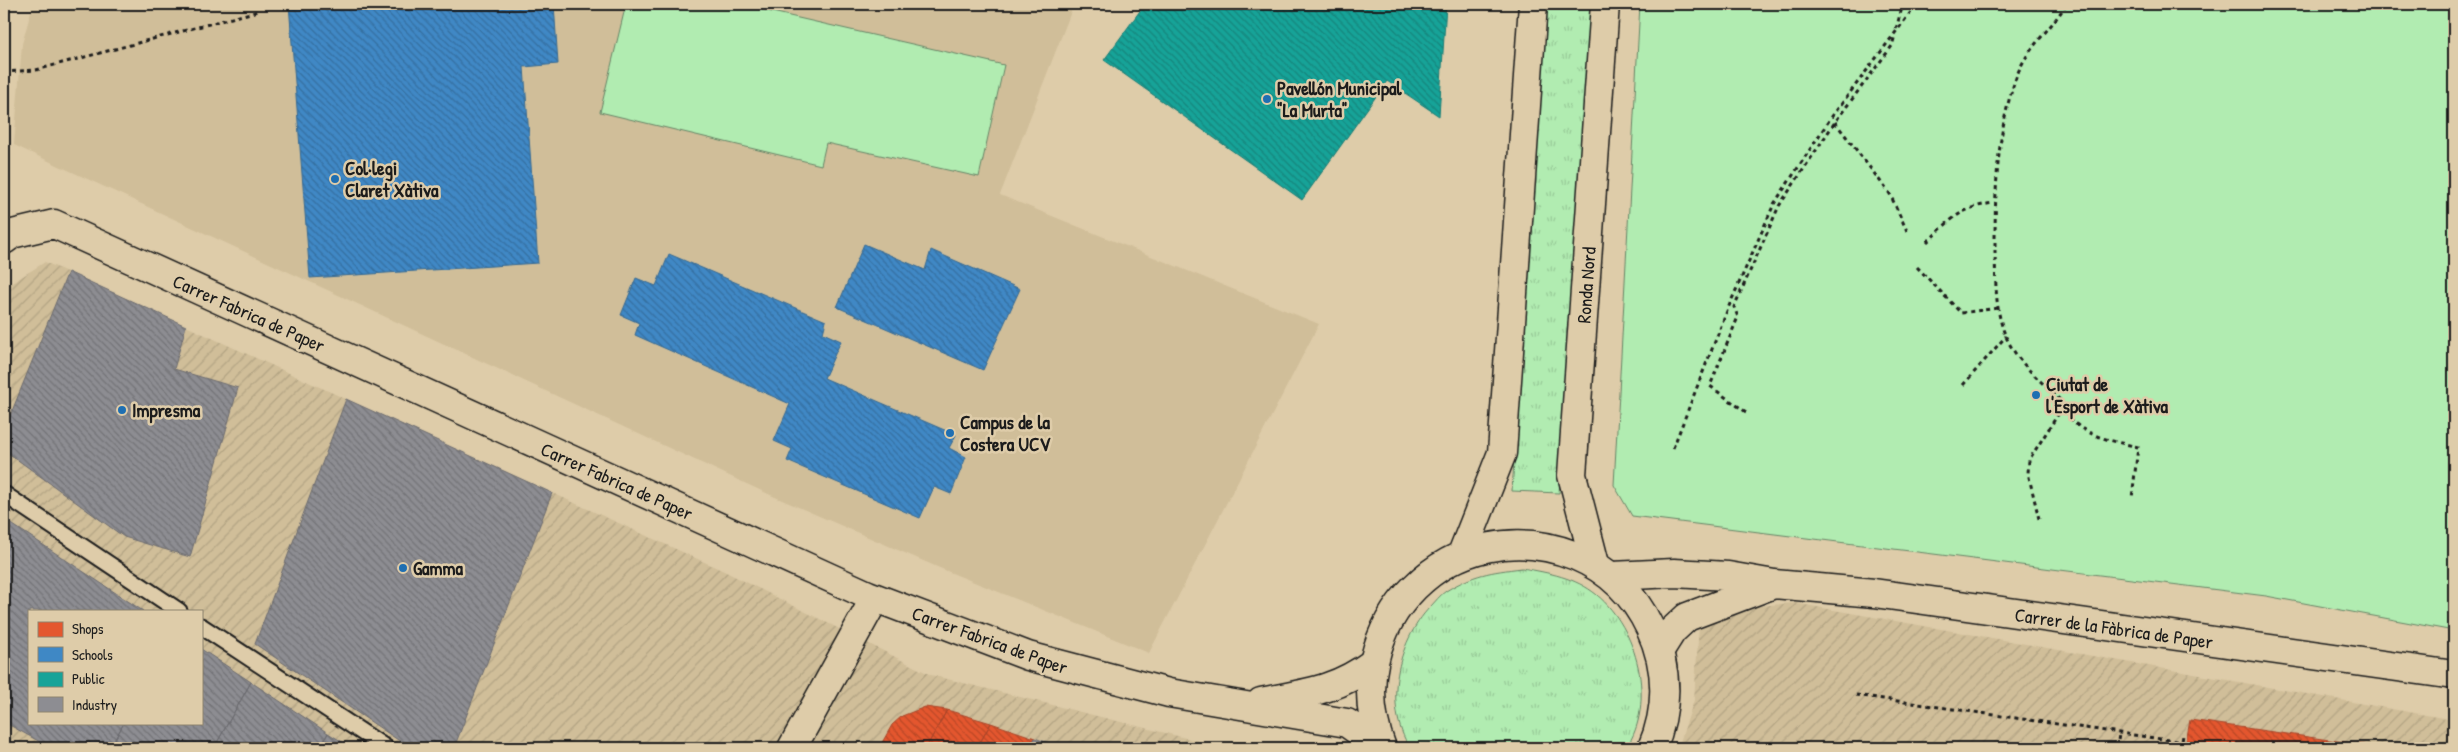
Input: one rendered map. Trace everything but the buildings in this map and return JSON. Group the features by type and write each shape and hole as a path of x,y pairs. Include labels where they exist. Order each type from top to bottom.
{"street":[{"path":"1462,554 1502,453 1533,4"},
{"name":"Ronda Nord","path":"1603,570 1572,475 1605,4"},
{"name":"Carrer Fabrica de Paper","path":"4,240 12,234 54,224 875,598 994,644 1065,667 1169,693 1347,723 1382,747"},
{"path":"1382,747 1371,706 1373,662 1390,617 1421,580 1462,554 1507,543 1553,547 1603,570 1641,609 1660,650 1666,689 1660,728 1652,748"},
{"name":"Carrer de la Fàbrica de Paper","path":"1603,570 1728,576 1774,584 1874,594 2454,676"},
{"name":"Carrer de la Fàbrica de Paper","path":"1660,650 1672,631 1687,617 1774,584"},
{"path":"792,748 875,598"},
{"name":"Carrer Fabrica de Paper","path":"1248,705 1335,686 1354,676 1373,662"}],"lane":[{"path":"4,494 178,610"},
{"path":"202,627 386,748"}],"path":[{"path":"1746,412 1710,386 1738,318 1734,307 1779,206 1835,122 1892,46 1903,4"},
{"path":"1673,448 1729,306 1774,204 1830,119 1917,4"},
{"path":"2066,4 2043,36 2030,48 2017,76 2003,127 1996,170 1995,203 1998,308 2006,336 2017,355 2064,405 2074,422 2087,432 2138,447 2132,498"},
{"path":"4,72 36,70 258,11"},
{"path":"1835,122 1890,194 1908,231"},
{"path":"1927,242 1956,215 1973,206 1995,203"},
{"path":"1917,268 1961,313 1998,308"},
{"path":"1962,385 2006,336"},
{"path":"2039,519 2028,474 2029,460 2064,405"},
{"path":"1856,695 2182,742"},
{"path":"2117,748 2119,734"},
{"path":"2181,748 2183,735"}],"shaded area":[{"path":"33,4 1074,4 1000,195 1319,324 1149,653 942,569 775,497 14,145 22,44"},
{"path":"45,262 724,571 931,675 1218,746 1244,748 4,748 4,288"},
{"path":"1794,603 2454,720 2454,748 1678,748 1694,700 1699,625 1710,610"}],"green space":[{"path":"626,4 737,4 1004,65 979,177 826,143 821,165 600,112"},
{"path":"1545,4 1592,4 1559,493 1512,491"},
{"name":"Ciutat de l'Esport de Xàtiva","path":"1640,4 2454,4 2454,631 2266,596 1632,516 1614,485"},
{"path":"1522,568 1571,580 1589,589 1611,609 1623,626 1632,646 1638,667 1641,689 1640,710 1635,730 1626,748 1410,748 1402,731 1397,713 1396,694 1402,656 1409,638 1419,621 1442,594 1456,585 1483,575"}],"place":[{"name":"Pavellón Municipal \"La Murta\"","path":"1267,99"},
{"name":"Col·legi Claret Xàtiva","path":"335,179"},
{"name":"Ciutat de l'Esport de Xàtiva","path":"2036,395"},
{"name":"Impresma","path":"122,410"},
{"name":"Campus de la Costera UCV","path":"950,433"},
{"name":"Gamma","path":"403,568"}]}
